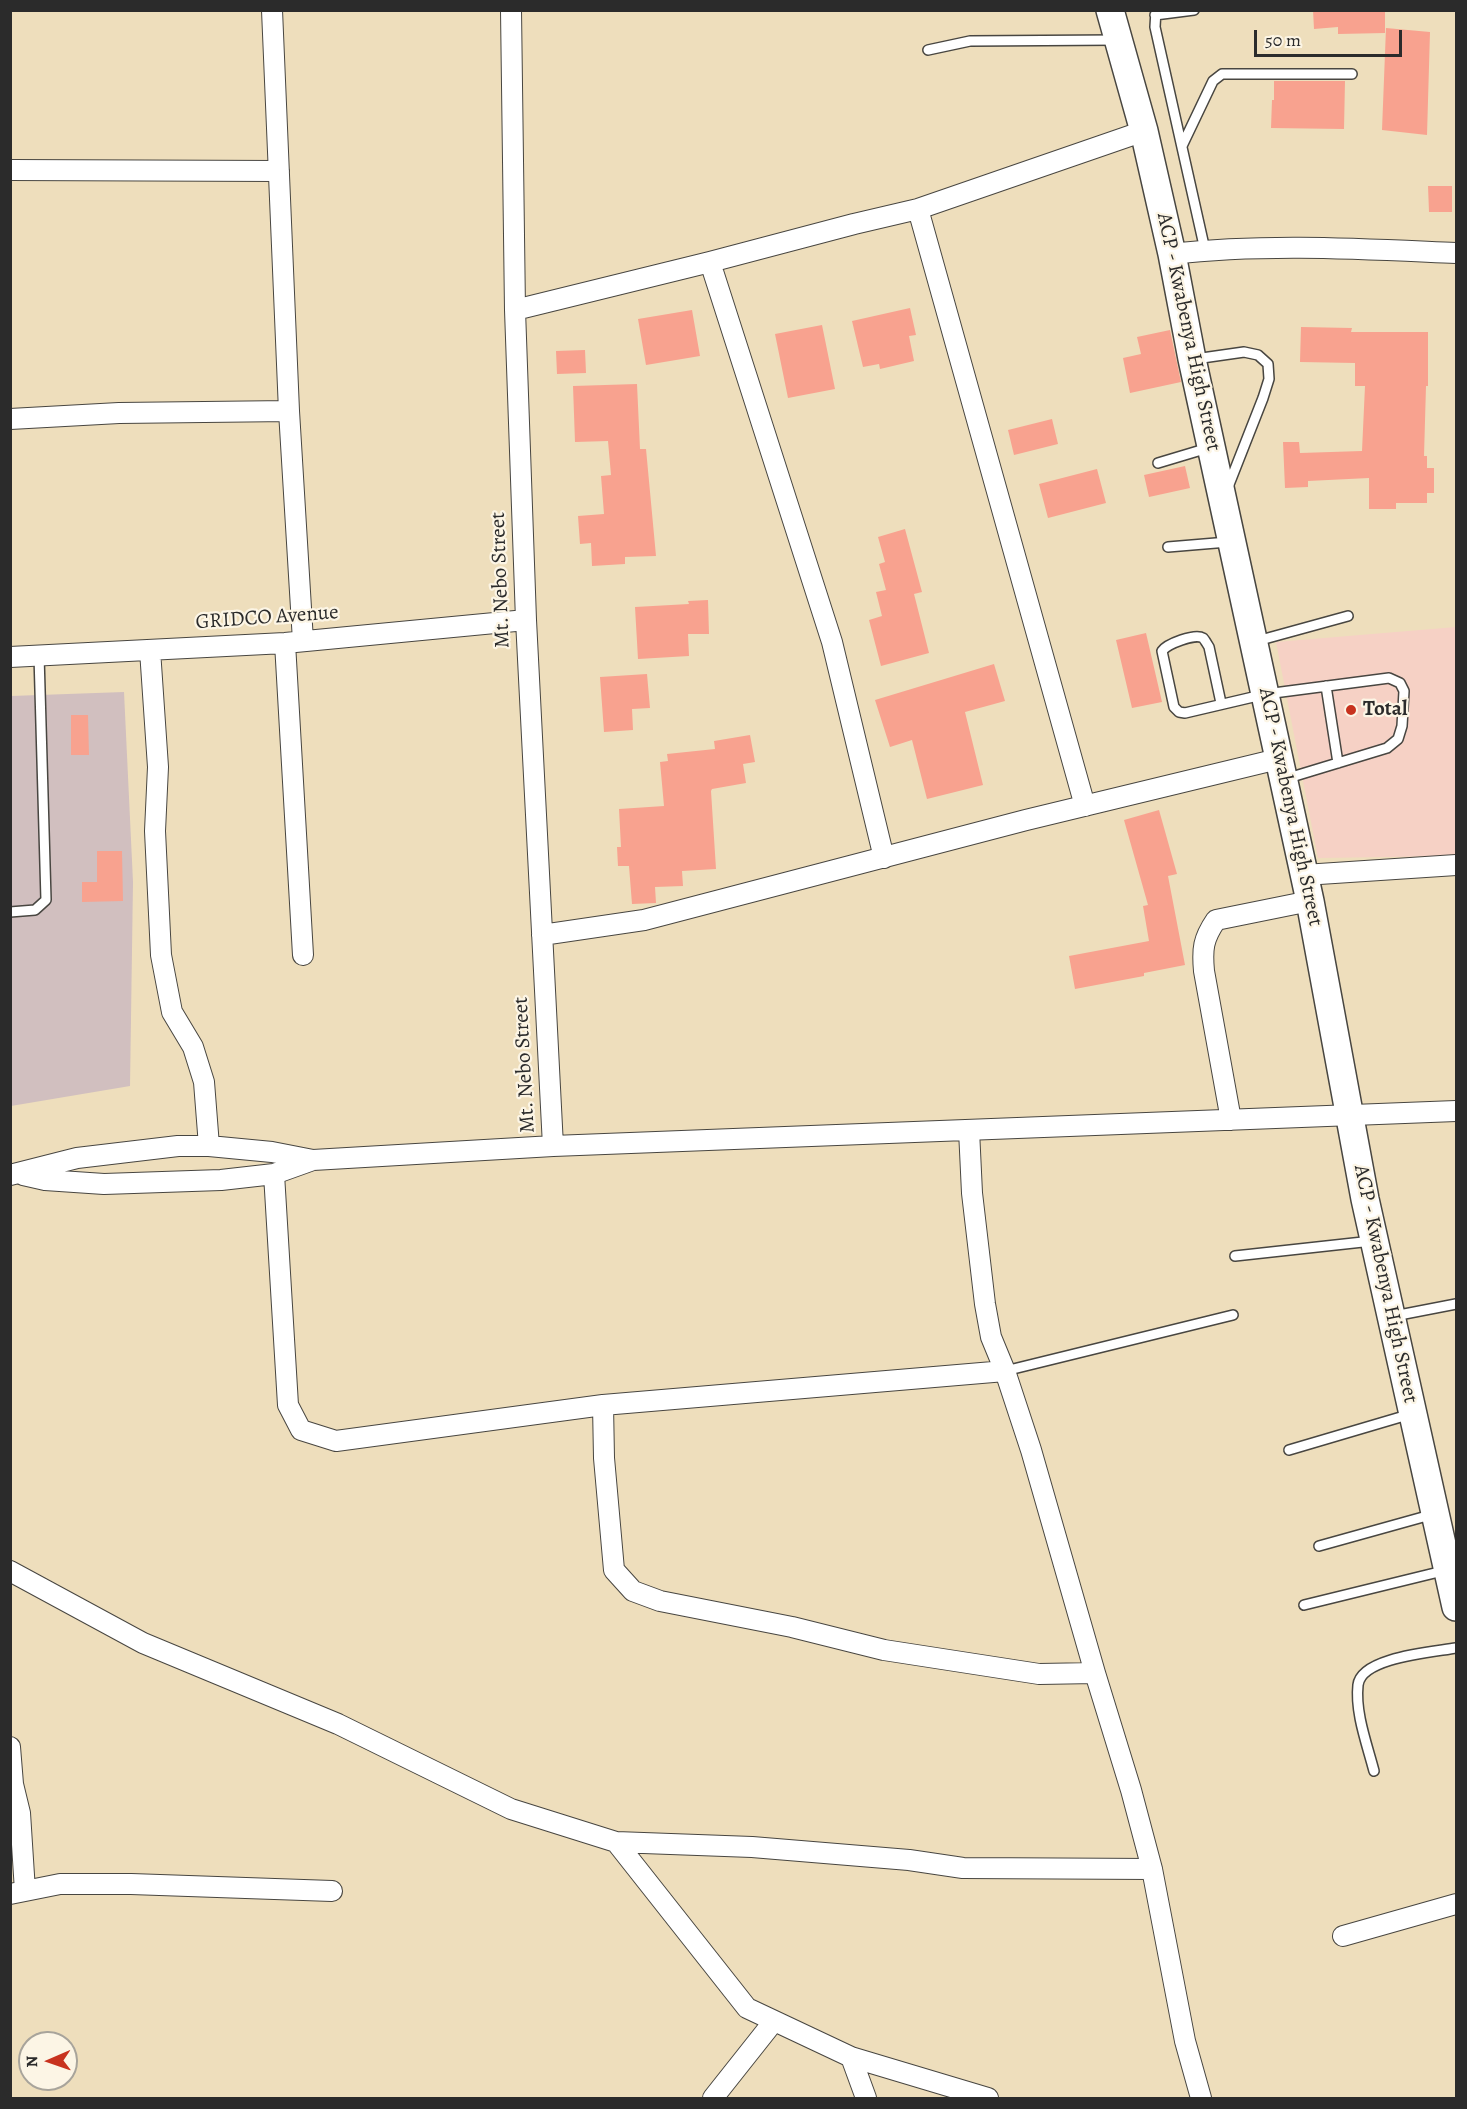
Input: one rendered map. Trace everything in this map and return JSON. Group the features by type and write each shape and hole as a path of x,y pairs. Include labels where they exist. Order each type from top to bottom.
{"main road":[{"name":"ACP - Kwabenya High Street","path":"1110,10 1144,132 1172,254 1192,359 1307,888 1375,1241 1456,1607"}],"street":[{"path":"272,10 289,411 303,955"},
{"name":"Mt. Nebo Street","path":"511,10 515,309 526,620 553,1146"},
{"path":"515,309 918,209 1144,132"},
{"path":"10,170 279,171"},
{"path":"918,209 1085,806"},
{"path":"1172,254 1205,250 1304,247 1456,254"},
{"path":"710,262 832,642 884,858"},
{"path":"10,419 119,413 289,411"},
{"name":"GRIDCO Avenue","path":"10,657 294,642 526,620"},
{"path":"150,650 158,767 155,831 161,955 172,1012 193,1047 204,1082 210,1146"},
{"path":"542,935 644,920 1085,806 1281,769"},
{"path":"1231,1120 1202,954 1205,935 1216,920 1307,888 1456,865"},
{"path":"14,1174 77,1158 178,1146 210,1146 272,1152 313,1160 553,1146 1456,1111"},
{"path":"969,1130 972,1193 991,1336 1005,1371 1034,1461 1131,1790 1152,1869 1185,2041 1201,2098"},
{"path":"14,1174 104,1184 221,1180 274,1174 313,1160"},
{"path":"274,1174 288,1406 301,1430 336,1441 603,1405 1005,1371"},
{"path":"603,1405 604,1458 614,1570 633,1591 660,1601 792,1627 884,1650 1039,1674 1095,1673"},
{"path":"10,1571 143,1643 338,1724 511,1809 616,1842 752,1847 909,1860 963,1868 1152,1869"},
{"path":"10,1747 13,1784 20,1814 18,1892 60,1884 131,1884 332,1891"},
{"path":"616,1842 747,2008 851,2057 988,2098"},
{"path":"1343,1936 1456,1904"},
{"path":"713,2098 774,2021"},
{"path":"851,2057 866,2098"}],"lane":[{"path":"1194,10 1156,13 1155,27 1205,250"},
{"path":"928,50 970,41 1119,40"},
{"path":"1182,146 1213,81 1222,74 1352,74"},
{"path":"1192,359 1244,352 1258,355 1268,364 1269,379 1263,398 1223,499"},
{"path":"1158,463 1212,447"},
{"path":"1168,547 1232,542"},
{"path":"1254,641 1348,616"},
{"path":"1221,703 1209,647 1204,639 1197,636 1165,646 1161,651 1174,707 1185,713 1266,694 1389,678 1400,683 1404,691 1402,726 1398,739 1387,748 1338,763 1281,769"},
{"path":"10,912 35,910 46,900 39,655"},
{"path":"1326,686 1338,763"},
{"path":"1235,1256 1375,1241"},
{"path":"1391,1316 1456,1304"},
{"path":"1005,1371 1233,1315"},
{"path":"1289,1450 1414,1413"},
{"path":"1319,1546 1436,1513"},
{"path":"1304,1605 1449,1569"},
{"path":"1374,1770 1360,1713 1358,1682 1367,1670 1384,1661 1456,1648"}],"shaded area":[{"path":"1456,627 1456,856 1318,858 1276,642"},
{"path":"124,692 133,882 130,1086 11,1106 11,696"}],"building":[{"path":"1313,10 1385,10 1385,33 1338,34 1338,27 1314,29"},
{"path":"1386,28 1430,32 1427,135 1382,130"},
{"path":"1274,81 1345,81 1344,129 1271,128"},
{"path":"1428,186 1452,186 1452,212 1429,212"},
{"path":"910,308 916,335 909,336 914,361 880,369 879,364 863,367 852,321"},
{"path":"692,310 700,356 646,365 638,319"},
{"path":"822,325 835,389 788,398 775,334"},
{"path":"1301,327 1352,328 1351,332 1428,332 1424,456 1427,456 1427,468 1434,468 1434,493 1427,493 1427,503 1396,503 1396,509 1369,509 1369,478 1308,481 1308,487 1285,488 1283,442 1299,442 1300,453 1362,451 1365,386 1355,386 1355,363 1300,362"},
{"path":"1170,330 1181,382 1130,393 1123,358 1141,354 1137,337"},
{"path":"585,350 586,373 557,374 556,351"},
{"path":"637,384 640,449 646,449 656,556 625,557 625,564 592,566 591,543 580,544 578,516 604,514 601,476 611,475 608,441 575,442 573,386"},
{"path":"1052,419 1058,444 1014,455 1008,430"},
{"path":"1185,466 1190,488 1149,497 1144,475"},
{"path":"1097,469 1106,503 1048,518 1039,484"},
{"path":"905,529 922,592 914,594 929,653 881,666 869,620 882,616 876,592 886,590 879,564 885,562 878,537"},
{"path":"708,600 709,634 688,634 689,656 638,659 635,607 689,604 688,601"},
{"path":"1146,633 1162,702 1132,708 1116,640"},
{"path":"994,664 1005,701 965,712 983,785 927,799 912,740 890,747 875,700"},
{"path":"647,674 650,708 632,709 633,730 604,732 600,677"},
{"path":"71,715 88,715 89,755 71,755"},
{"path":"750,735 755,762 743,764 746,783 711,791 716,869 682,871 683,886 655,887 656,903 632,904 629,866 618,866 617,847 621,847 619,809 664,806 660,762 668,761 667,754 715,749 714,741"},
{"path":"1159,810 1177,874 1168,876 1185,965 1144,973 1144,976 1075,989 1069,956 1149,941 1143,906 1148,905 1124,820"},
{"path":"97,851 122,851 123,901 82,902 82,882 97,882"}],"place":[{"name":"Total","path":"1351,710"}]}
